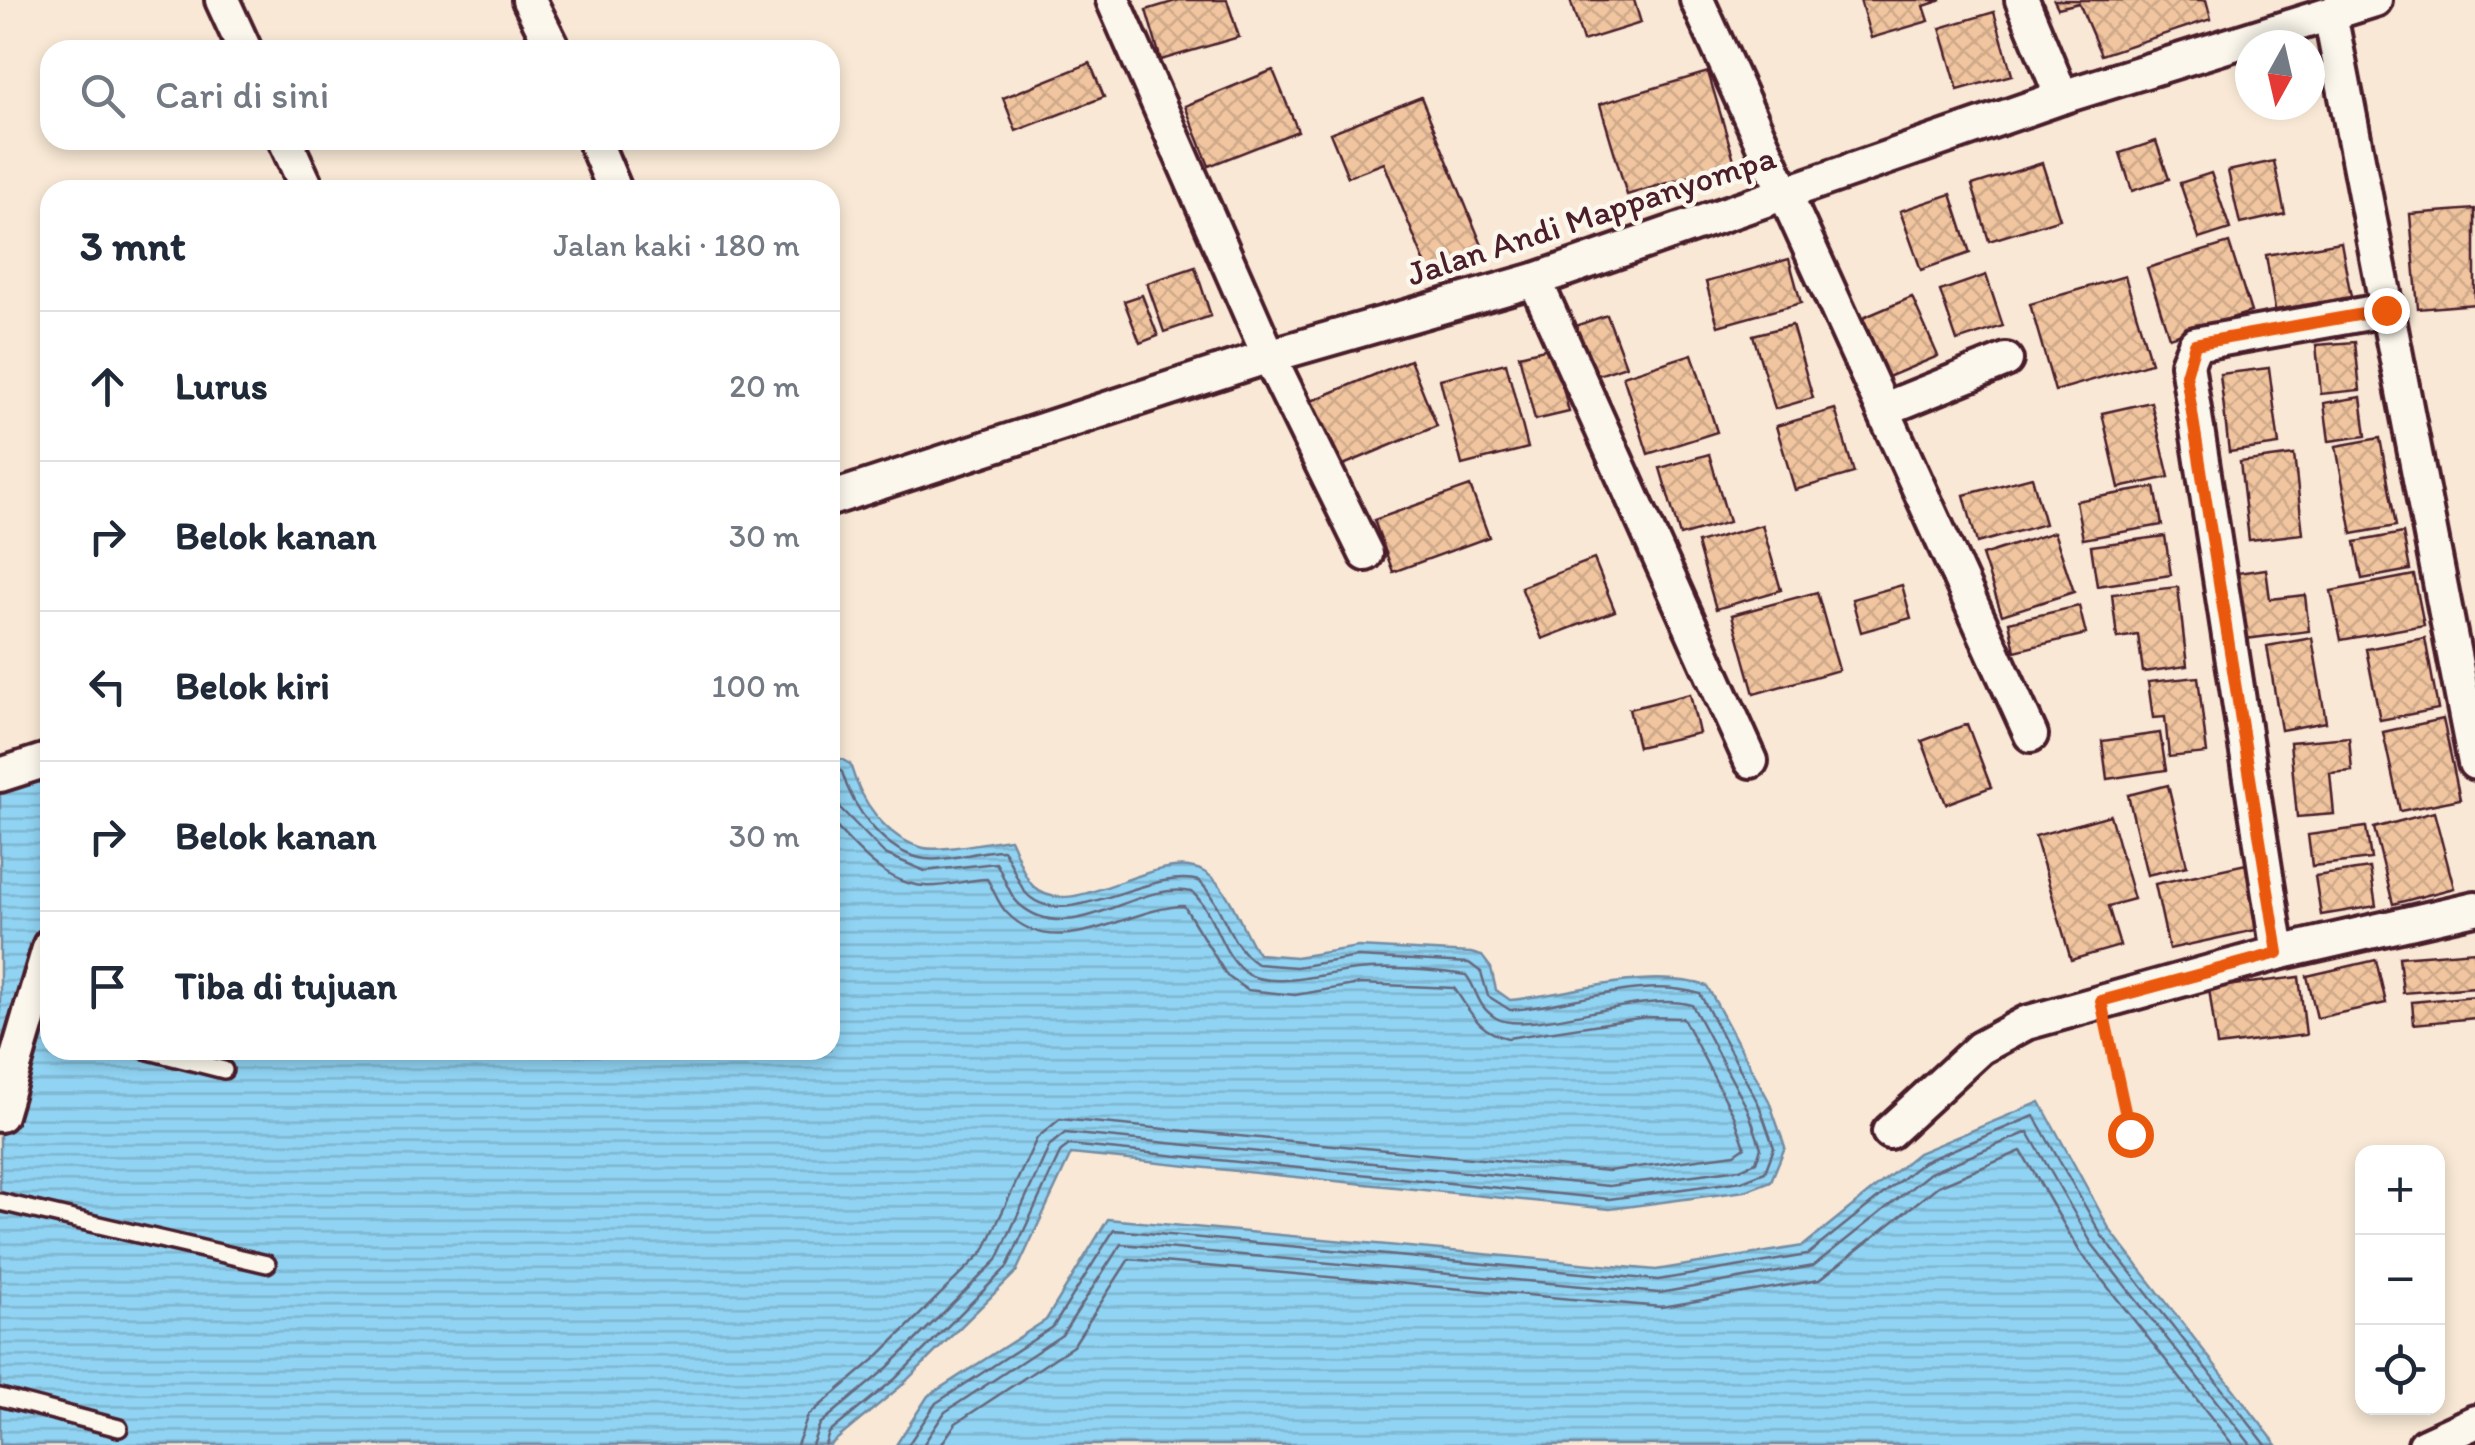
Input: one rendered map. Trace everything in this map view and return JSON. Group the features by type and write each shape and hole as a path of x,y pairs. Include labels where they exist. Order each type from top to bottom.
{"street":[{"path":"222,0 240,40"},
{"path":"529,0 549,40"},
{"path":"1113,0 1269,356 1366,554"},
{"path":"1697,0 2031,735"},
{"path":"2022,0 2062,97"},
{"name":"Jalan Andi Mappanyompa","path":"840,496 1269,356 1534,280 2062,97 2375,0"},
{"path":"2330,14 2475,763"},
{"path":"290,150 303,180"},
{"path":"598,150 611,180"},
{"path":"1534,280 1752,760"},
{"path":"2278,953 2187,364 2195,344 2386,310"},
{"path":"1885,409 2006,360"},
{"path":"0,776 40,762"},
{"path":"1889,1132 1993,1038 2026,1023 2278,953 2475,908"},
{"path":"0,1114 40,1024"},
{"path":"2425,1445 2475,1422"}],"lane":[{"path":"184,1060 224,1070"},
{"path":"0,1202 267,1264"},
{"path":"0,1397 119,1428"}],"path":[{"path":"2101,1001 2130,1134"}],"water":[{"path":"840,758 850,764 860,791 876,816 897,836 932,849 1010,839 1030,883 1050,896 1092,892 1163,869 1185,867 1204,872 1228,898 1258,954 1296,957 1358,947 1471,953 1482,956 1491,968 1496,990 1510,1000 1634,980 1683,981 1707,986 1769,1101 1785,1147 1771,1181 1745,1191 1610,1209 1071,1154 1016,1272 901,1386 830,1445 0,1445 0,793 40,780 40,1060 840,1060"},
{"path":"2040,1102 2110,1230 2277,1445 896,1445 928,1396 1046,1320 1108,1219 1656,1270 1803,1246 1918,1153"}],"building":[{"path":"1179,0 1227,0 1239,37 1161,60 1146,10"},
{"path":"1570,0 1634,0 1641,23 1583,41"},
{"path":"1860,0 1942,0 1924,6 1929,21 1871,38"},
{"path":"2054,0 2206,0 2211,19 2101,55 2079,3 2058,8"},
{"path":"1994,12 2012,75 1958,90 1940,28"},
{"path":"1090,63 1104,97 1016,131 1003,98"},
{"path":"1273,70 1298,131 1209,166 1185,106"},
{"path":"1708,72 1735,163 1627,195 1600,104"},
{"path":"1421,97 1486,255 1431,278 1384,163 1348,177 1330,133"},
{"path":"2156,141 2169,179 2132,191 2120,153"},
{"path":"2274,161 2285,214 2240,224 2228,171"},
{"path":"2042,163 2060,219 1989,241 1972,185"},
{"path":"2211,173 2230,229 2199,239 2180,183"},
{"path":"1951,194 1970,253 1921,270 1900,211"},
{"path":"2475,209 2475,304 2418,309 2410,214"},
{"path":"2341,242 2351,297 2275,310 2266,255"},
{"path":"2229,243 2251,312 2169,337 2147,268"},
{"path":"1789,259 1801,303 1718,326 1706,282"},
{"path":"1195,267 1211,316 1164,332 1147,283"},
{"path":"1986,275 2003,326 1957,341 1940,291"},
{"path":"2125,276 2151,363 2055,391 2030,304"},
{"path":"1142,295 1158,336 1140,343 1124,301"},
{"path":"1912,297 1938,356 1888,377 1863,318"},
{"path":"1607,315 1626,366 1586,379 1569,328"},
{"path":"1792,325 1813,398 1775,409 1753,335"},
{"path":"2355,342 2360,390 2321,394 2316,345"},
{"path":"1553,347 1569,412 1535,420 1519,355"},
{"path":"1692,354 1717,432 1648,454 1623,376"},
{"path":"1410,360 1437,426 1336,468 1309,402"},
{"path":"1506,363 1528,448 1462,465 1440,379"},
{"path":"2269,368 2279,445 2229,452 2220,374"},
{"path":"2361,397 2366,436 2329,441 2324,403"},
{"path":"2151,402 2169,477 2119,488 2102,413"},
{"path":"1835,409 1854,473 1795,490 1776,426"},
{"path":"2380,438 2396,526 2352,534 2336,446"},
{"path":"1709,454 1729,522 1680,536 1660,468"},
{"path":"2294,455 2303,534 2249,540 2240,462"},
{"path":"2032,477 2045,524 1977,543 1964,495"},
{"path":"1470,486 1489,537 1393,572 1374,520"},
{"path":"2155,487 2162,525 2083,539 2076,501"},
{"path":"1762,525 1781,590 1716,609 1697,543"},
{"path":"2054,532 2074,592 2002,615 1982,555"},
{"path":"2403,533 2410,570 2362,579 2355,542"},
{"path":"2165,536 2171,575 2097,586 2091,546"},
{"path":"1594,559 1615,611 1542,639 1521,587"},
{"path":"2266,569 2270,599 2305,595 2309,631 2245,639 2237,573"},
{"path":"2414,575 2424,625 2341,640 2331,591"},
{"path":"1902,585 1911,618 1861,632 1852,599"},
{"path":"2178,587 2187,666 2143,672 2138,635 2117,638 2112,594"},
{"path":"1817,592 1839,670 1754,694 1732,615"},
{"path":"2079,606 2086,634 2015,651 2009,622"},
{"path":"2312,638 2326,722 2281,730 2267,646"},
{"path":"2425,638 2438,709 2380,720 2366,649"},
{"path":"2198,677 2207,753 2169,757 2165,717 2153,718 2148,682"},
{"path":"1690,694 1699,733 1638,747 1629,709"},
{"path":"2443,719 2460,799 2400,811 2383,732"},
{"path":"1967,724 1991,787 1946,804 1922,741"},
{"path":"2160,733 2166,770 2107,779 2102,741"},
{"path":"2349,737 2352,771 2330,773 2334,814 2297,817 2290,742"},
{"path":"2168,785 2187,866 2147,875 2128,795"},
{"path":"2434,812 2454,888 2393,904 2374,828"},
{"path":"2110,815 2134,899 2108,906 2120,946 2071,960 2035,836"},
{"path":"2366,827 2371,859 2312,866 2308,835"},
{"path":"2246,864 2260,929 2169,949 2155,884"},
{"path":"2370,868 2376,906 2321,915 2315,876"},
{"path":"2475,951 2475,987 2403,993 2399,957"},
{"path":"2376,960 2386,1003 2317,1018 2307,976"},
{"path":"2299,977 2306,1035 2217,1046 2209,988"},
{"path":"2475,996 2475,1018 2414,1024 2412,1002"}],"route":[{"path":"2130,1134 2101,1001 2278,953 2186,375 2189,352 2195,344 2386,310"}]}
